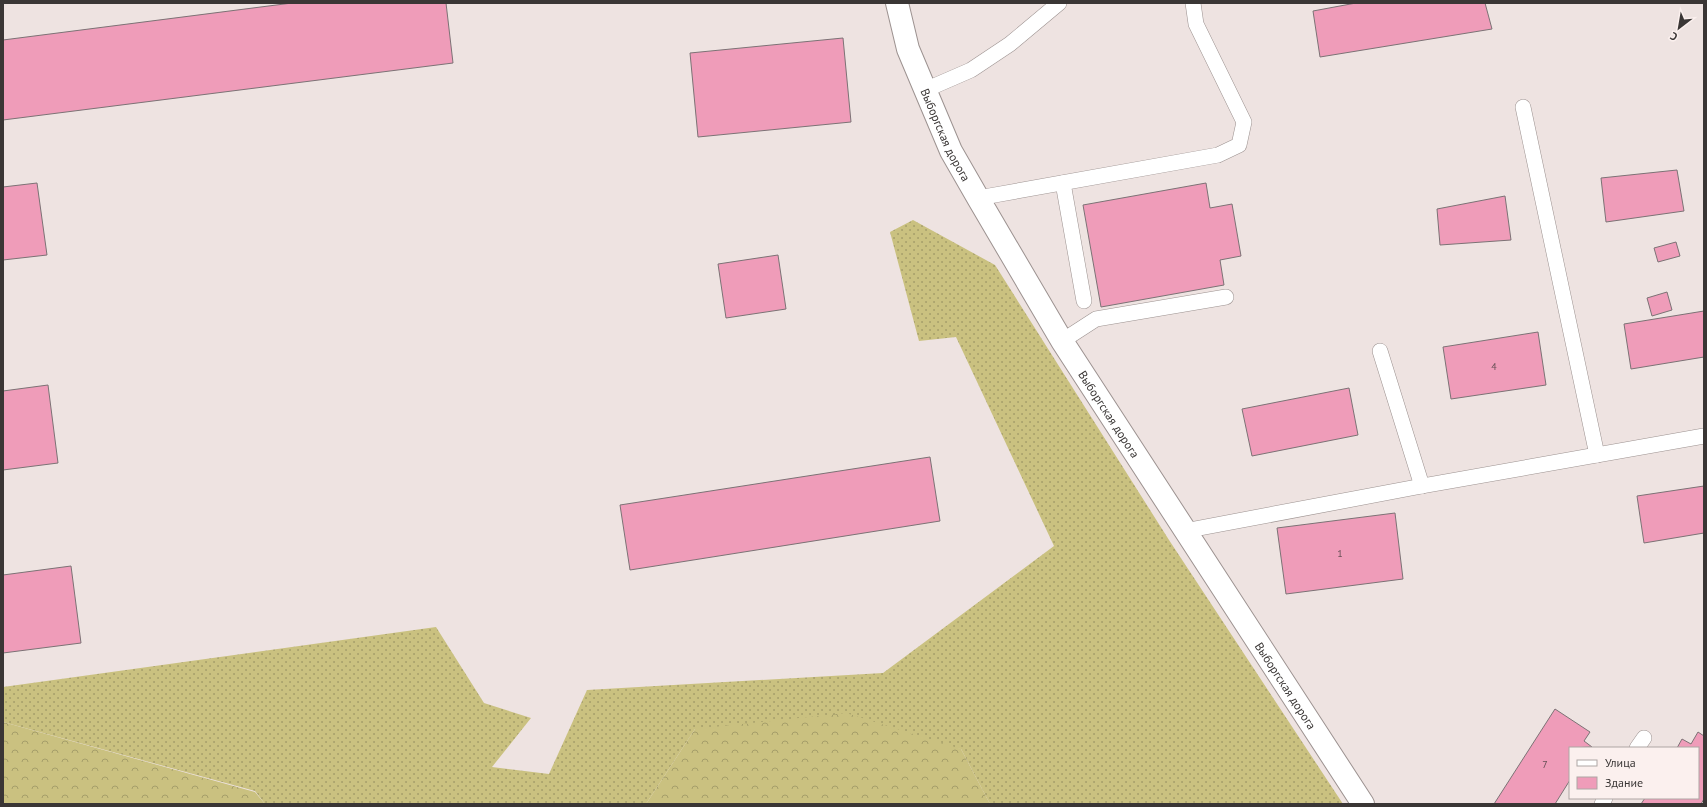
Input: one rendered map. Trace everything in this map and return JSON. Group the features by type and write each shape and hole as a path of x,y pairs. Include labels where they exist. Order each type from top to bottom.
{"street":[{"name":"Выборгская дорога","path":"897,3 908,49 925,90 951,151 978,198 1062,341 1184,531 1363,804"}],"lane":[{"path":"925,90 971,70 1010,44 1058,3"},
{"path":"978,198 1218,156 1240,145 1244,122 1196,24 1193,3"},
{"path":"1523,107 1597,455"},
{"path":"1063,183 1084,301"},
{"path":"1062,341 1096,320 1226,297"},
{"path":"1380,351 1422,486"},
{"path":"1184,531 1422,486 1704,436"}],"green space":[{"path":"913,220 995,265 1169,540 1343,804 990,804 961,749 695,729 646,804 265,804 255,791 3,722 3,687 436,627 484,703 531,718 492,767 549,774 587,690 883,673 1054,546 956,337 919,341 890,232"},
{"path":"846,713 961,749 990,804 646,804 695,729"},
{"path":"3,722 255,792 265,804 3,804"}],"building":[{"path":"292,3 446,3 453,63 3,120 3,40"},
{"path":"1356,3 1485,3 1492,29 1320,57 1313,11"},
{"path":"843,38 851,122 698,137 690,53"},
{"path":"1677,170 1684,211 1606,222 1601,178"},
{"path":"37,183 47,255 3,260 3,187"},
{"path":"1206,183 1210,208 1232,204 1241,256 1220,260 1224,285 1101,307 1083,205"},
{"path":"1505,196 1511,240 1440,245 1437,209"},
{"path":"1676,242 1680,256 1658,262 1654,248"},
{"path":"778,255 786,309 726,318 718,264"},
{"path":"1667,292 1672,310 1652,316 1647,298"},
{"path":"1704,311 1704,357 1631,369 1624,324"},
{"path":"1538,332 1546,385 1451,399 1443,347"},
{"path":"48,385 58,463 3,470 3,391"},
{"path":"1349,388 1358,435 1252,456 1242,409"},
{"path":"930,457 940,521 630,570 620,505"},
{"path":"1704,486 1704,533 1644,543 1637,496"},
{"path":"1395,513 1403,579 1286,594 1277,528"},
{"path":"71,566 81,643 3,653 3,575"},
{"path":"1555,709 1590,732 1584,741 1592,747 1569,747 1569,782 1555,804 1494,804"},
{"path":"1698,732 1704,736 1704,799 1701,804 1641,804 1644,799 1699,799 1699,747 1678,747 1682,739 1691,744"}]}
